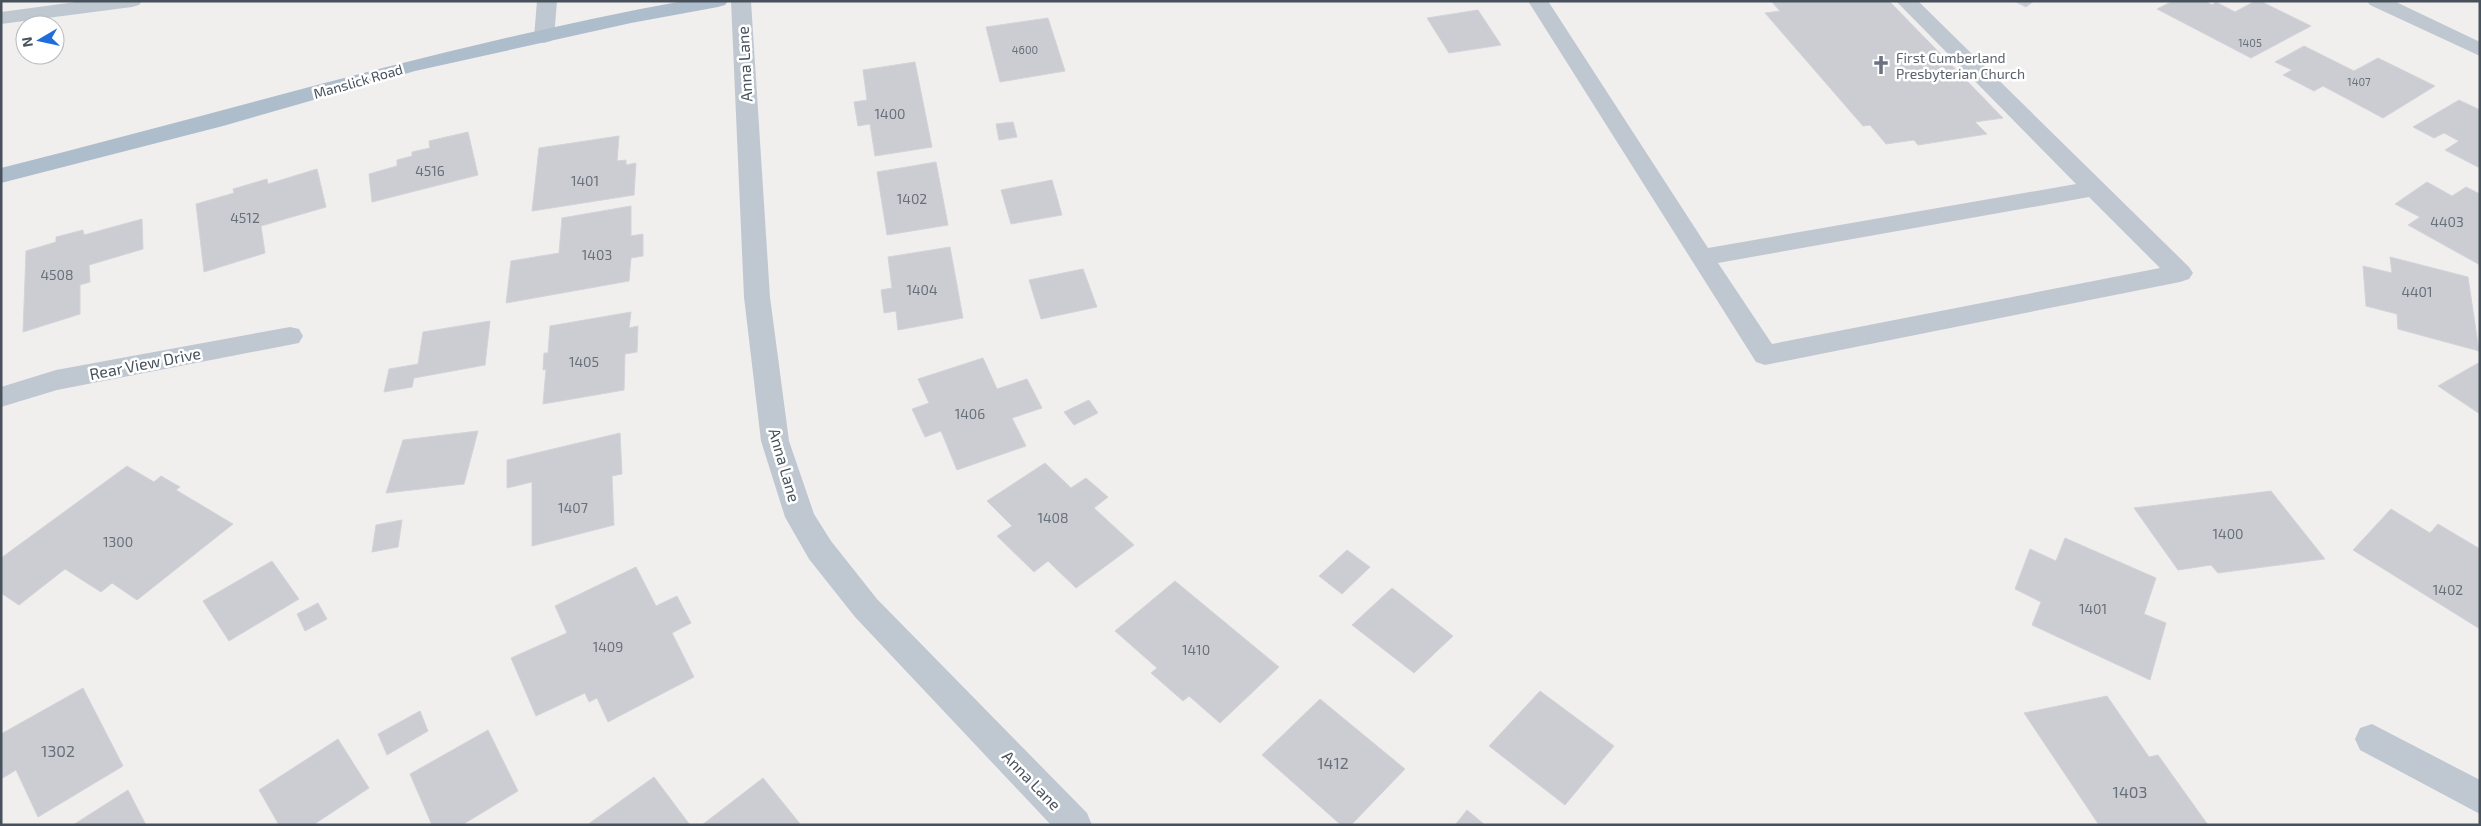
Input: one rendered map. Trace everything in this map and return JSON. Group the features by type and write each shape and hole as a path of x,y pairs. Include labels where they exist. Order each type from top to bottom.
{"main road":[{"name":"Manslick Road","path":"1,176 215,121 411,66 718,1"}],"street":[{"path":"1,18 132,1"},
{"path":"544,37 547,1"},
{"name":"Anna Lane","path":"741,1 757,297 775,441 800,517 820,550 866,608 1075,825"},
{"path":"1538,1 1701,258 1765,355 2180,273 1906,1"},
{"path":"2377,1 2480,50"},
{"path":"1701,258 2095,188"},
{"name":"Rear View Drive","path":"1,397 56,380 290,336"},
{"path":"2372,739 2480,798"}],"building":[{"name":"First Cumberland Presbyterian Church","path":"1771,1 1889,1 2003,118 1975,122 1987,134 1918,145 1914,140 1886,144 1870,125 1863,126 1765,13 1780,11"},
{"path":"2014,1 2034,1 2026,7"},
{"path":"2173,1 2205,1 2212,5 2216,2 2235,12 2255,1 2260,1 2311,26 2251,58 2157,9"},
{"path":"1478,10 1501,45 1449,53 1427,18"},
{"path":"1048,18 1065,71 1000,82 986,27"},
{"path":"2304,46 2354,71 2378,58 2435,86 2383,118 2323,86 2314,91 2283,75 2292,70 2275,62"},
{"path":"915,62 932,147 875,156 870,124 858,126 854,102 867,100 863,70"},
{"path":"2459,100 2480,110 2480,168 2445,150 2459,141 2444,133 2434,138 2413,127"},
{"path":"1013,122 1017,137 999,140 996,124"},
{"path":"468,132 478,175 372,202 369,174 397,166 397,160 412,156 412,152 430,148 429,141"},
{"path":"619,136 617,161 626,160 626,165 636,163 634,195 532,211 539,148"},
{"path":"936,162 948,225 887,235 877,172"},
{"path":"317,169 326,207 261,226 265,253 204,272 196,204 234,193 233,189 267,179 268,184"},
{"path":"1052,180 1062,215 1011,224 1001,190"},
{"path":"2427,182 2452,196 2466,187 2480,194 2480,265 2408,225 2420,217 2395,204"},
{"path":"631,206 631,236 643,234 643,256 631,258 629,281 506,303 511,261 559,253 562,218"},
{"path":"142,219 143,249 89,265 90,282 80,285 80,314 23,332 26,251 56,242 56,237 83,230 84,235"},
{"path":"950,247 963,318 898,330 896,311 884,313 881,290 892,288 888,257"},
{"path":"2390,257 2468,277 2479,351 2398,329 2397,314 2366,306 2363,266 2392,273"},
{"path":"1083,269 1097,307 1041,319 1029,280"},
{"path":"631,312 629,328 638,326 637,352 625,354 624,390 543,404 546,369 543,370 544,353 548,353 550,326"},
{"path":"490,321 485,365 414,378 412,387 384,392 389,369 418,364 423,332"},
{"path":"983,358 997,389 1027,379 1042,408 1012,418 1026,446 957,470 941,431 925,437 912,409 929,403 918,379"},
{"path":"2480,362 2480,414 2438,386"},
{"path":"1089,400 1098,413 1074,425 1064,412"},
{"path":"478,431 464,484 386,493 403,440"},
{"path":"620,433 622,474 612,476 614,525 532,546 532,482 507,488 507,460"},
{"path":"1045,463 1071,488 1086,478 1108,497 1094,508 1134,545 1076,588 1048,561 1034,572 997,536 1012,526 987,501"},
{"path":"127,466 154,482 161,476 180,487 176,490 233,524 137,600 112,583 101,592 65,569 19,605 1,593 1,558"},
{"path":"2271,491 2325,559 2218,573 2211,565 2178,570 2134,508"},
{"path":"2391,509 2430,533 2438,524 2480,549 2480,629 2353,550"},
{"path":"402,520 398,547 372,552 376,525"},
{"path":"2065,538 2156,578 2144,614 2166,623 2150,680 2032,625 2041,602 2015,589 2030,549 2056,561"},
{"path":"1347,550 1370,567 1342,594 1319,576"},
{"path":"272,561 299,599 229,641 203,601"},
{"path":"636,567 656,606 677,596 691,623 672,633 694,677 608,722 597,698 589,702 585,693 536,716 511,658 567,633 555,606"},
{"path":"1175,581 1279,667 1220,723 1189,696 1183,701 1151,673 1157,668 1115,631"},
{"path":"1392,588 1453,636 1414,673 1352,625"},
{"path":"318,603 327,619 305,631 297,614"},
{"path":"83,688 123,766 38,817 16,770 1,779 1,734"},
{"path":"1540,691 1614,746 1565,805 1489,746"},
{"path":"2107,696 2149,757 2158,755 2208,825 2099,825 2024,713"},
{"path":"1320,699 1405,769 1351,825 1341,825 1262,755"},
{"path":"420,711 428,731 387,755 378,734"},
{"path":"488,730 518,791 462,825 432,825 410,774"},
{"path":"338,739 369,788 313,825 279,825 259,790"},
{"path":"654,777 690,825 587,825"},
{"path":"763,778 801,825 702,825"},
{"path":"128,790 146,825 73,825"},
{"path":"1467,810 1485,825 1455,825"}],"place":[{"name":"First Cumberland Presbyterian Church","path":"1881,65"}]}
